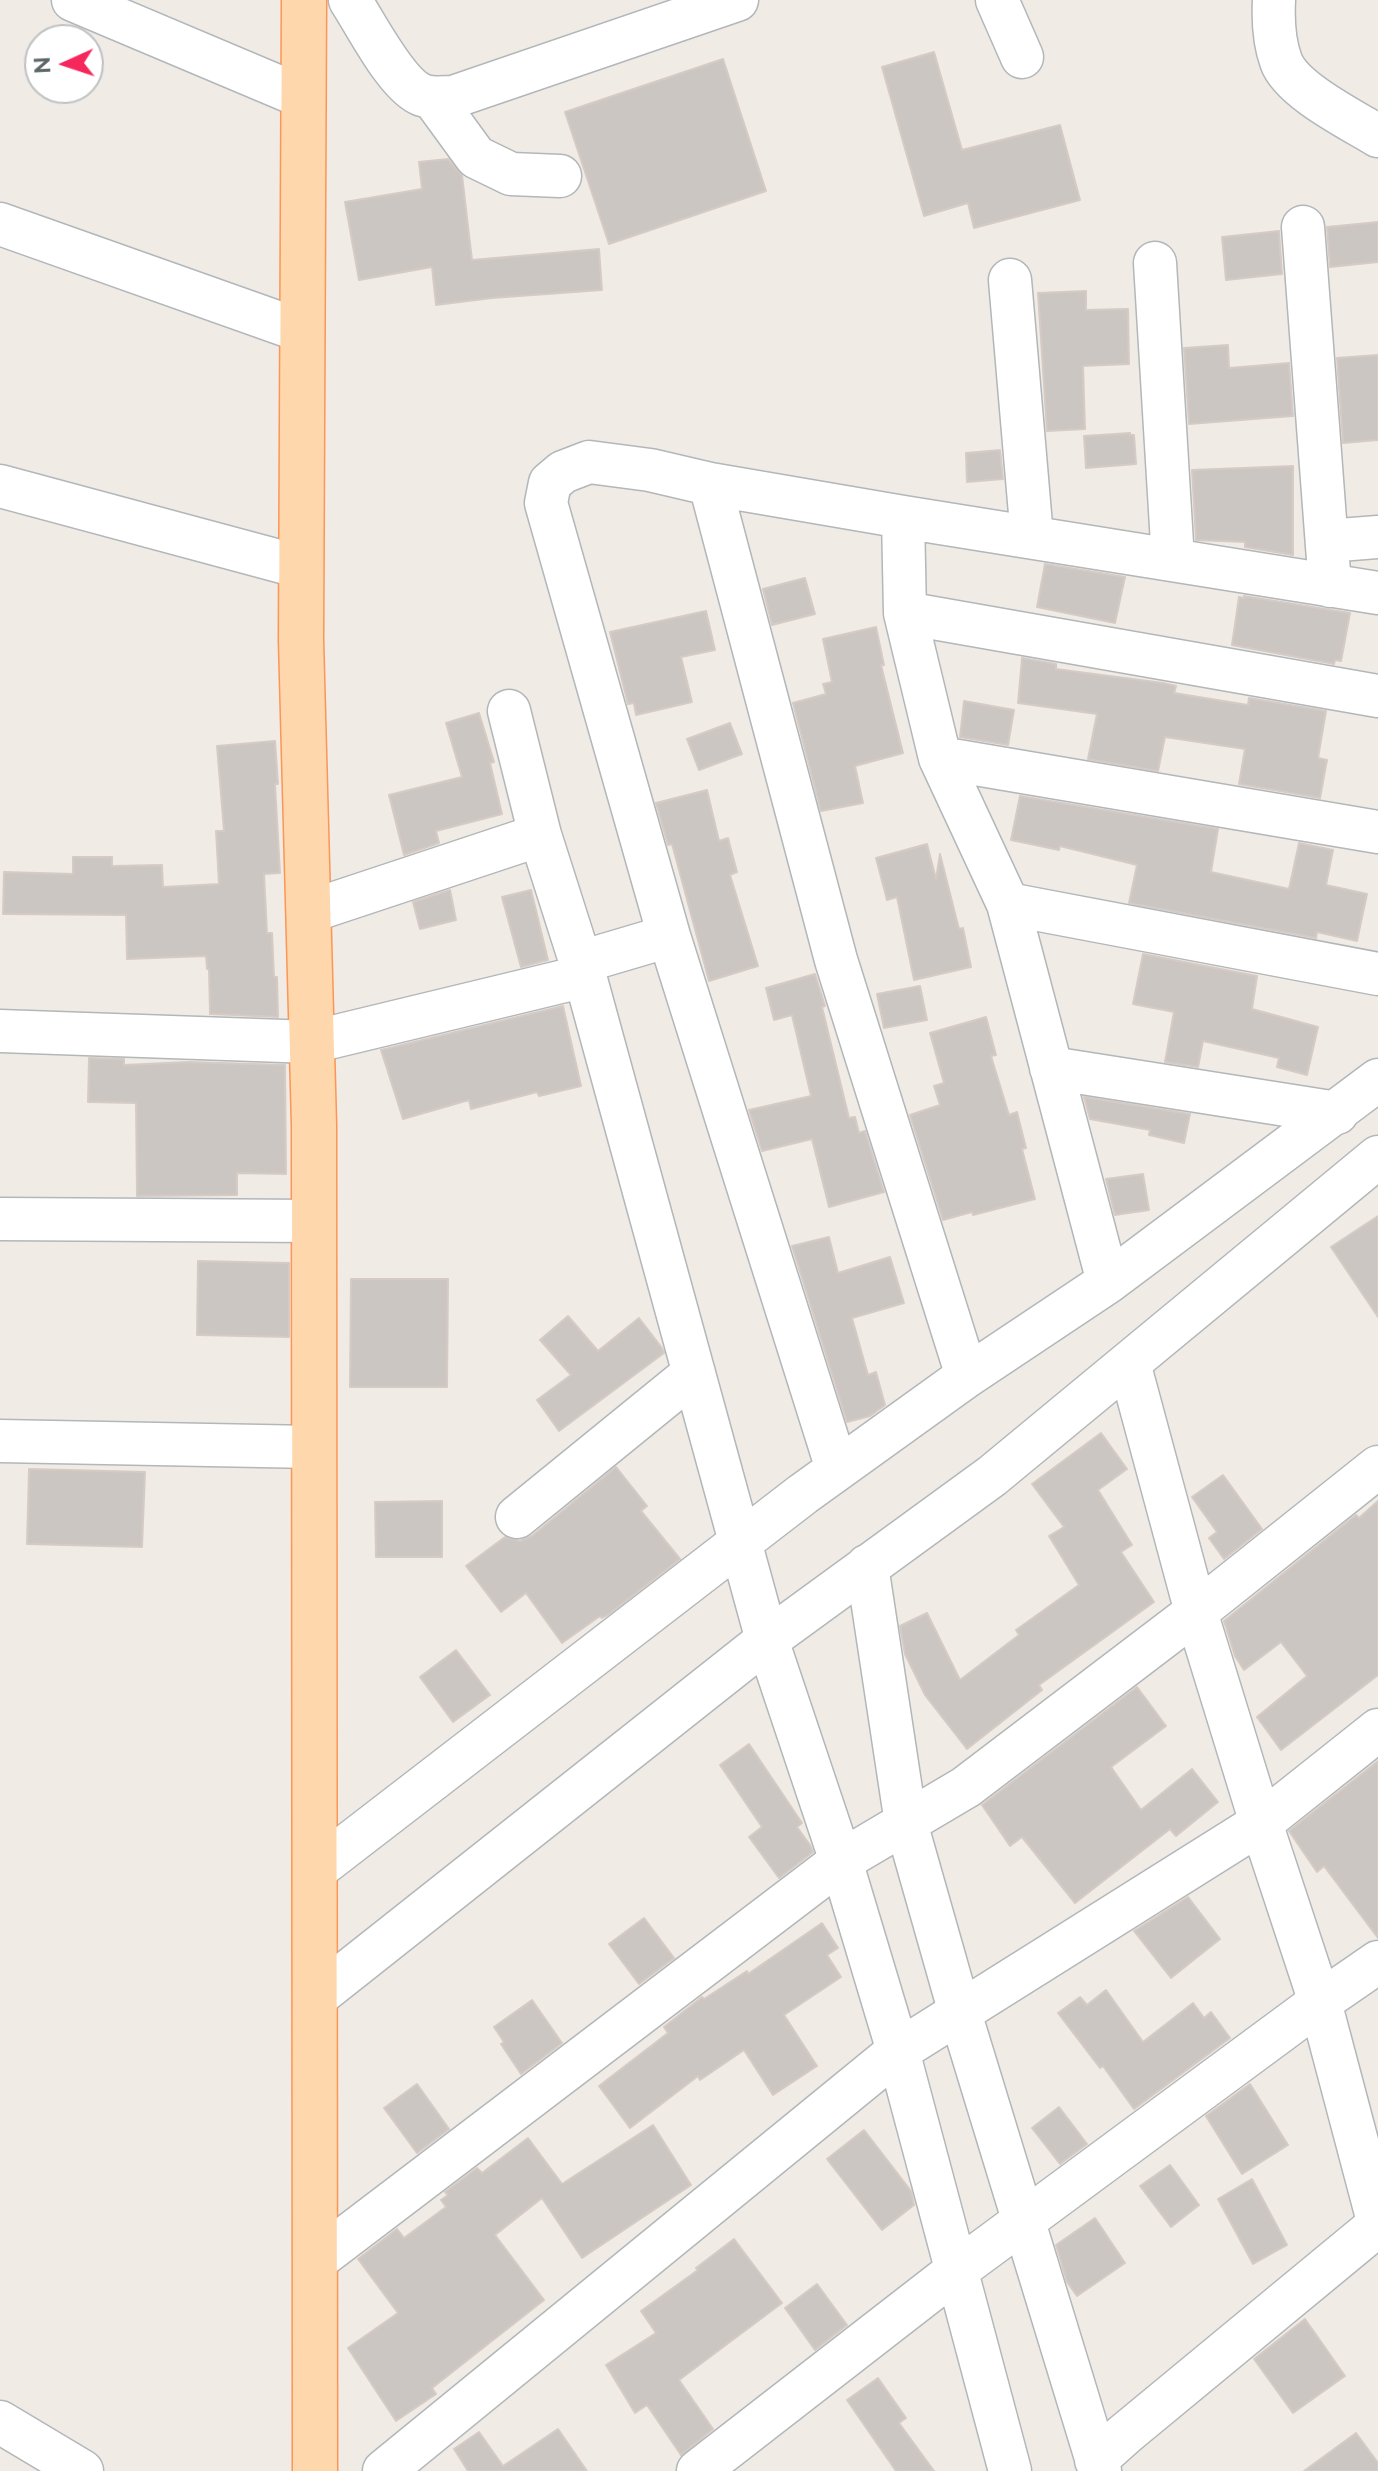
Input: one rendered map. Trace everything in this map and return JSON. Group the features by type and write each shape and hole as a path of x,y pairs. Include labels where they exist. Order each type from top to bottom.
{"main road":[{"path":"304,0 301,567 314,1221 315,2471"}],"street":[{"path":"73,0 303,97"},
{"path":"350,0 395,72 419,94 433,98 453,97 737,0"},
{"path":"997,0 1022,57"},
{"path":"1274,0 1273,21 1281,64 1301,88 1378,136"},
{"path":"433,98 476,157 511,174 560,176"},
{"path":"0,224 302,331"},
{"path":"1303,227 1330,586"},
{"path":"1155,263 1173,560"},
{"path":"1010,280 1032,537"},
{"path":"1010,2471 898,2051 841,1861 751,1534 694,1373 616,955 546,503 550,483 563,472 589,462 650,470 710,484 903,517 1378,593"},
{"path":"710,484 836,960 967,1376"},
{"path":"0,486 301,567"},
{"path":"903,517 905,613 940,758 1008,904 1108,1282"},
{"path":"1327,541 1378,537"},
{"path":"905,613 1378,696"},
{"path":"509,711 540,835 616,955 837,1469"},
{"path":"940,758 1378,832"},
{"path":"308,912 540,835"},
{"path":"1008,904 1378,974"},
{"path":"0,1031 312,1042 616,955"},
{"path":"1051,1068 1337,1113"},
{"path":"314,1871 803,1494 967,1376 1108,1282 1378,1080"},
{"path":"316,1997 779,1632 992,1476 1378,1157"},
{"path":"0,1219 314,1221"},
{"path":"1098,2465 1125,2434 1376,2208 1320,2002 1196,1612 1129,1363"},
{"path":"517,1517 694,1373"},
{"path":"0,1441 313,1447"},
{"path":"315,2261 841,1861 966,1787 1196,1612 1378,1467"},
{"path":"867,1566 906,1823 960,2013 1098,2465"},
{"path":"384,2471 898,2051 1261,1823 1378,1730"},
{"path":"698,2471 957,2270 1378,1962"},
{"path":"0,2422 82,2471"}],"building":[{"path":"934,52 962,150 1060,125 1080,200 974,228 968,203 924,216 882,67"},
{"path":"723,59 766,191 609,244 565,112"},
{"path":"448,159 462,175 472,260 599,249 602,290 436,305 432,267 359,280 345,202 422,189 419,162"},
{"path":"1378,222 1378,262 1330,267 1327,227"},
{"path":"1279,231 1282,274 1226,280 1222,237"},
{"path":"1086,291 1086,310 1128,309 1129,364 1083,366 1085,429 1047,431 1038,293"},
{"path":"1228,345 1229,368 1289,363 1293,416 1189,424 1184,348"},
{"path":"1378,355 1378,440 1343,443 1337,358"},
{"path":"1134,435 1136,464 1086,468 1084,436"},
{"path":"1000,450 1003,479 967,482 966,453"},
{"path":"1293,466 1293,555 1245,547 1245,542 1196,540 1192,470"},
{"path":"1045,564 1125,577 1115,623 1037,607"},
{"path":"805,578 815,614 772,625 763,589"},
{"path":"1239,597 1350,613 1341,661 1335,660 1334,664 1232,645"},
{"path":"706,611 715,650 681,657 692,702 636,715 634,703 628,704 610,632"},
{"path":"876,627 884,665 881,665 903,753 855,766 863,803 821,811 793,703 826,694 823,684 832,682 823,639"},
{"path":"1022,658 1056,664 1056,669 1176,686 1174,693 1248,705 1249,698 1326,711 1318,758 1327,760 1320,798 1239,784 1245,749 1165,737 1158,771 1088,759 1097,714 1018,703"},
{"path":"964,701 1014,710 1008,745 960,737"},
{"path":"479,713 494,762 490,763 502,814 436,831 439,843 404,855 389,795 462,777 446,723"},
{"path":"730,723 742,754 699,770 687,739"},
{"path":"275,741 280,873 264,874 267,933 272,933 274,977 277,977 278,1017 210,1014 206,956 127,959 126,915 3,914 4,872 73,874 73,857 112,857 112,866 162,865 163,887 219,884 216,831 224,831 217,746"},
{"path":"707,790 719,841 728,838 737,872 730,875 758,966 709,981 672,844 668,845 656,803"},
{"path":"1020,796 1218,829 1211,872 1289,889 1299,843 1333,850 1326,885 1367,894 1357,941 1317,932 1316,938 1129,903 1137,865 1060,846 1059,850 1011,840"},
{"path":"927,844 936,879 940,854 959,929 963,928 971,967 914,980 897,897 887,900 876,858"},
{"path":"450,890 456,920 420,929 413,902"},
{"path":"531,890 548,960 521,967 502,897"},
{"path":"1143,954 1257,976 1252,1009 1318,1027 1307,1075 1277,1067 1279,1058 1203,1041 1198,1067 1165,1062 1174,1012 1133,1004"},
{"path":"815,974 849,1118 855,1117 859,1133 865,1131 884,1192 829,1207 812,1139 762,1151 749,1110 811,1096 792,1015 774,1020 766,988"},
{"path":"920,986 927,1020 884,1028 877,994"},
{"path":"563,1006 581,1086 539,1096 537,1092 471,1109 469,1100 403,1119 381,1050"},
{"path":"986,1017 996,1055 991,1056 1009,1115 1017,1112 1026,1148 1022,1149 1035,1199 943,1220 910,1115 940,1105 934,1086 944,1083 930,1033"},
{"path":"89,1058 124,1059 124,1065 188,1062 285,1065 286,1174 237,1173 237,1195 137,1196 136,1103 88,1102"},
{"path":"1084,1097 1190,1114 1184,1143 1149,1135 1150,1130 1090,1119"},
{"path":"1143,1174 1149,1210 1115,1215 1106,1179"},
{"path":"1378,1216 1378,1317 1331,1247"},
{"path":"829,1237 838,1273 890,1257 904,1303 852,1318 868,1375 876,1372 885,1405 870,1416 847,1422 792,1246"},
{"path":"198,1261 289,1263 289,1337 197,1335"},
{"path":"351,1279 448,1279 447,1387 350,1387"},
{"path":"568,1316 598,1351 639,1318 664,1353 559,1431 537,1400 571,1375 540,1340"},
{"path":"1101,1433 1127,1469 1098,1490 1132,1545 1121,1552 1154,1602 1039,1685 1042,1690 967,1749 925,1695 905,1654 900,1626 927,1613 960,1680 1019,1635 1016,1630 1079,1585 1049,1536 1064,1527 1032,1484"},
{"path":"616,1467 647,1506 641,1511 680,1559 609,1614 600,1616 562,1643 526,1593 501,1612 466,1566 505,1537 520,1541 532,1536"},
{"path":"29,1469 145,1472 142,1547 27,1544"},
{"path":"1223,1475 1262,1529 1224,1559 1209,1538 1217,1532 1192,1497"},
{"path":"442,1501 442,1557 376,1557 375,1502"},
{"path":"1378,1501 1378,1675 1281,1750 1257,1717 1307,1676 1281,1642 1244,1670 1235,1656 1224,1621 1356,1515 1359,1518"},
{"path":"456,1650 490,1695 453,1722 420,1677"},
{"path":"1137,1687 1166,1726 1111,1767 1141,1810 1192,1769 1218,1802 1176,1836 1170,1829 1075,1903 1022,1837 1010,1846 982,1805"},
{"path":"749,1744 802,1823 797,1827 813,1852 779,1878 749,1837 762,1827 720,1765"},
{"path":"1378,1761 1378,1938 1324,1866 1317,1872 1289,1831"},
{"path":"1188,1897 1220,1939 1171,1978 1134,1931"},
{"path":"644,1918 674,1958 639,1984 609,1944"},
{"path":"822,1923 838,1948 827,1955 841,1977 784,2015 817,2066 773,2095 744,2050 700,2080 698,2076 630,2128 599,2086 668,2033 664,2027 702,1997 704,1999 747,1971 748,1974"},
{"path":"1106,1990 1143,2042 1193,2003 1204,2018 1211,2012 1230,2038 1134,2109 1058,2013 1080,1997 1087,2005"},
{"path":"532,2000 562,2043 521,2074 494,2027"},
{"path":"417,2084 449,2129 417,2153 384,2108"},
{"path":"1250,2084 1288,2145 1242,2174 1206,2116"},
{"path":"1059,2107 1087,2144 1060,2164 1032,2128"},
{"path":"653,2125 691,2185 582,2258 542,2198 495,2235 544,2300 432,2388 436,2394 396,2421 348,2348 398,2313 358,2259 397,2229 404,2238 446,2207 441,2200 448,2195 445,2192 477,2168 482,2173 528,2138 562,2184"},
{"path":"864,2130 911,2191 914,2205 882,2230 827,2159"},
{"path":"1170,2165 1199,2205 1171,2227 1140,2186"},
{"path":"1252,2179 1287,2245 1253,2264 1218,2199"},
{"path":"1095,2218 1125,2263 1077,2296 1067,2282 1056,2245"},
{"path":"734,2239 782,2303 679,2380 713,2429 681,2455 647,2405 635,2413 606,2365 656,2333 641,2311 698,2270 696,2268"},
{"path":"817,2284 847,2325 815,2350 785,2308"},
{"path":"1305,2319 1345,2376 1293,2413 1254,2359"},
{"path":"878,2378 906,2418 899,2423 934,2471 896,2471 847,2400"},
{"path":"558,2429 587,2471 468,2471 454,2449 479,2432 503,2466"},
{"path":"1356,2433 1378,2463 1378,2471 1304,2471"}]}
